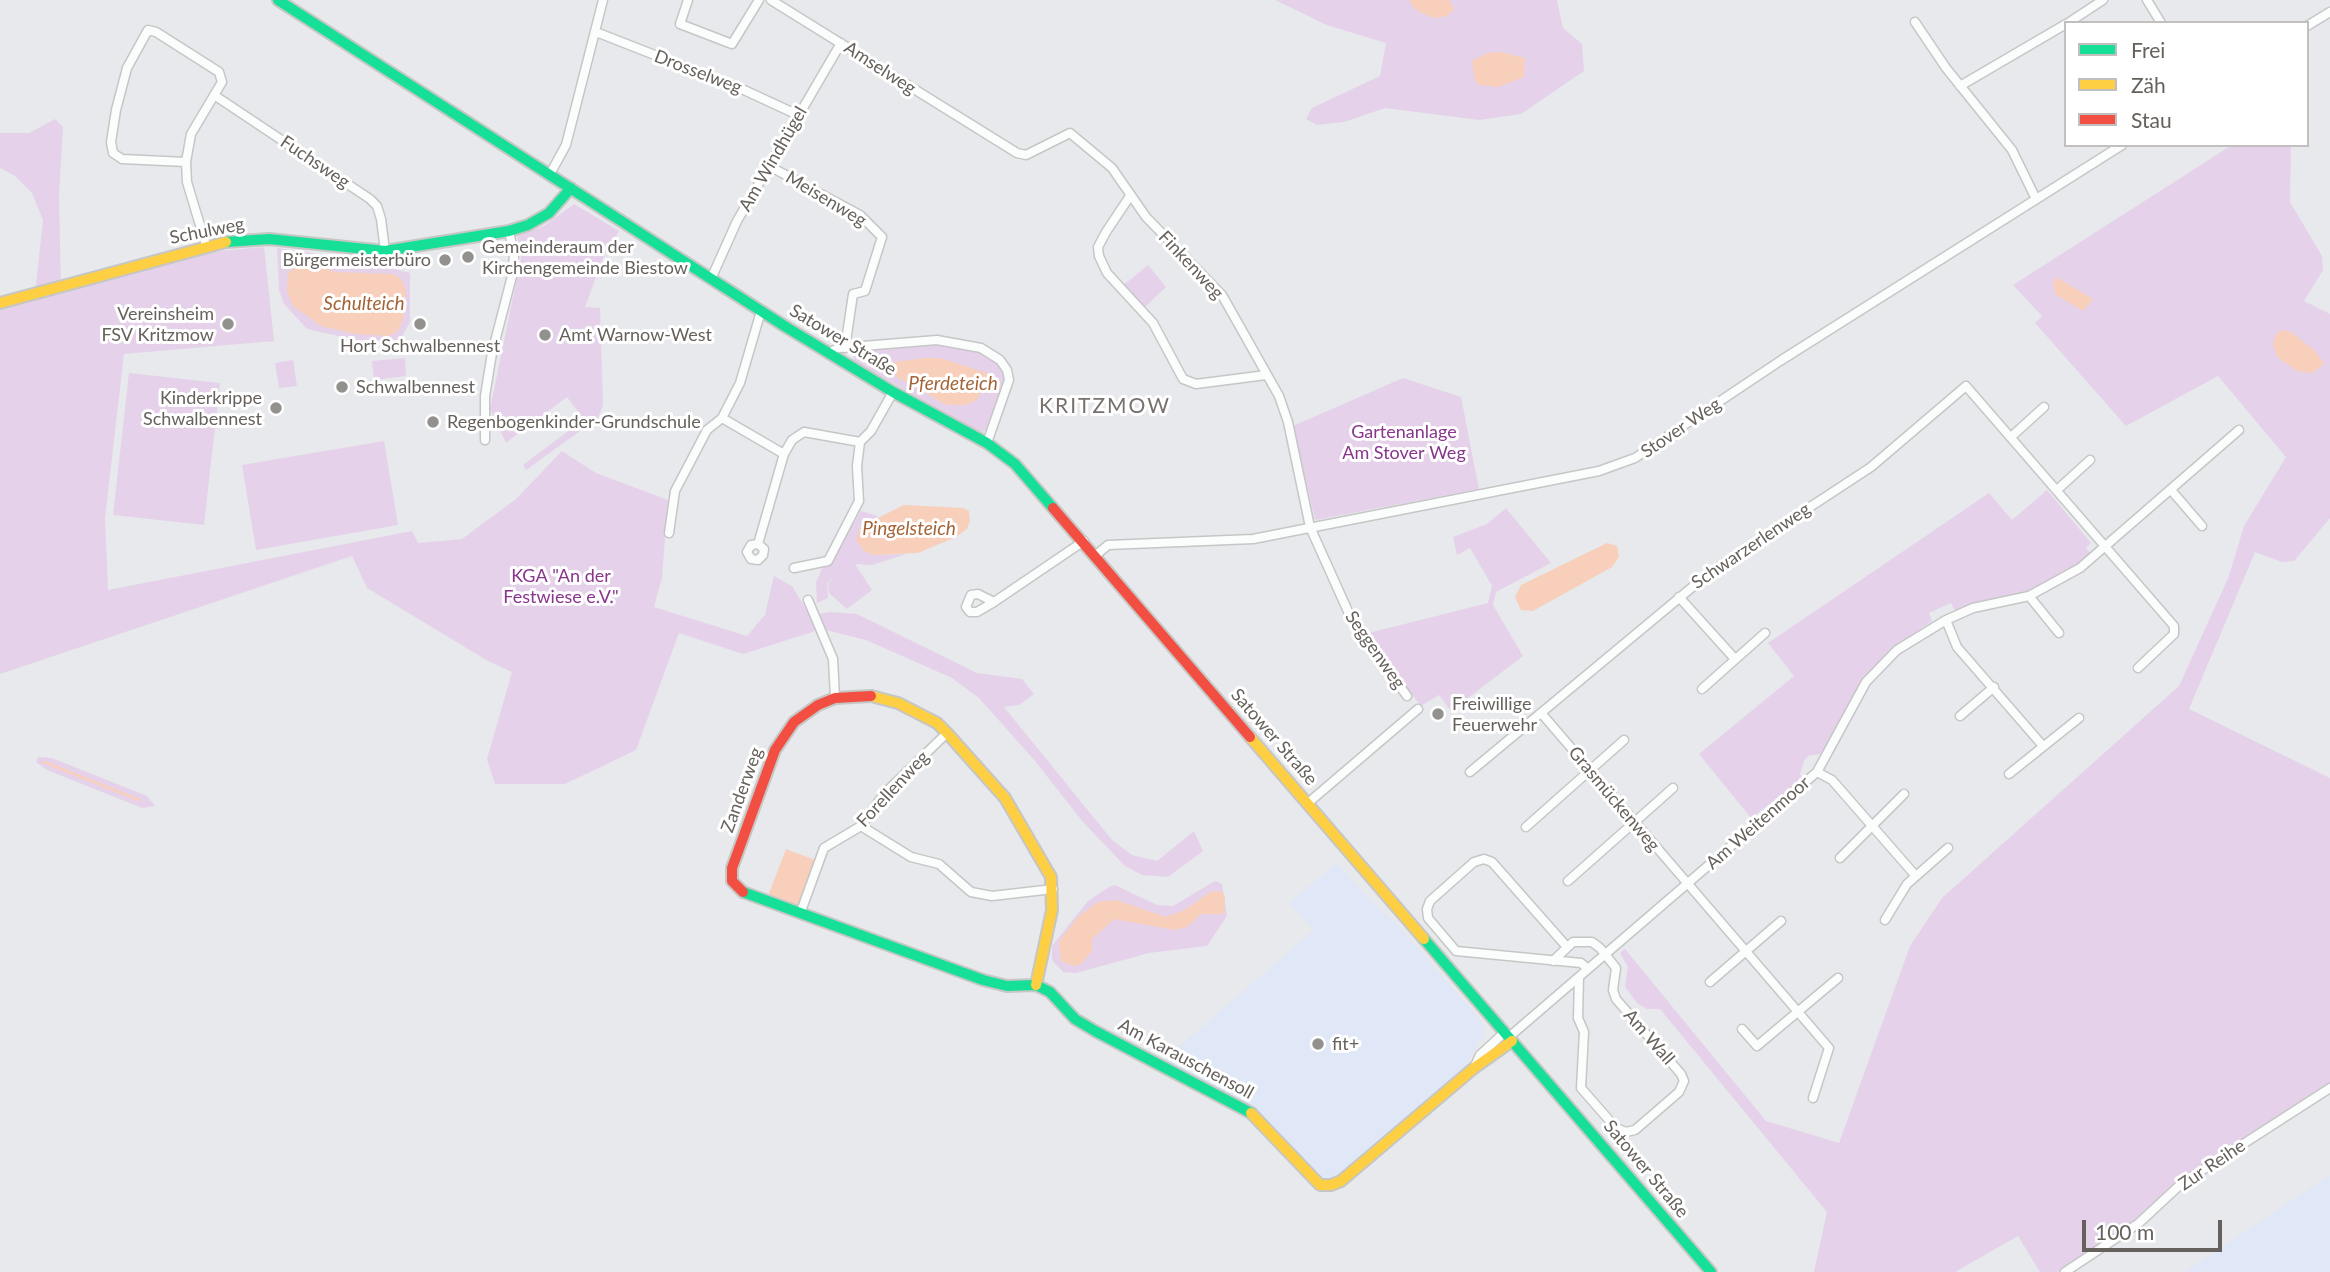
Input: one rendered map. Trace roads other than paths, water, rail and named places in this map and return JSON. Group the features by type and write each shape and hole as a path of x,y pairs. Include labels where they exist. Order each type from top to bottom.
{"street":[{"name":"Satower Straße","path":"278,0 761,311 893,392 987,443 1020,469 1711,1272"},
{"path":"550,174 566,145 603,0"},
{"path":"688,0 680,24 732,44 759,0"},
{"name":"Amselweg","path":"771,0 990,134"},
{"path":"2070,21 2104,0"},
{"path":"2147,0 2160,21"},
{"path":"2309,25 2327,14"},
{"path":"1915,22 1960,86 2012,150 2036,199"},
{"path":"1960,86 2064,25"},
{"path":"186,162 122,159 113,153 111,142 116,110 127,68 148,30 156,32 219,72 222,82 191,134 186,162 187,182 206,246"},
{"name":"Drosselweg","path":"596,32 744,90 798,115"},
{"name":"Am Windhügel","path":"711,279 737,221 841,43"},
{"name":"Fuchsweg","path":"214,95 370,199 381,219 385,251"},
{"name":"Finkenweg","path":"990,134 1017,153 1026,155 1064,135 1076,135 1112,168 1146,217 1222,295 1279,396 1288,422 1310,527"},
{"name":"Stover Weg","path":"1096,555 1108,545 1253,539 1599,471 1635,458 1780,361 2119,147"},
{"name":"Meisenweg","path":"769,166 860,215 882,237 865,291 853,294 845,348"},
{"name":"Schulweg","path":"0,303 233,240 269,239 385,251 509,231 528,226 550,213 571,188"},
{"path":"1130,196 1098,247 1099,256 1107,273 1153,323 1183,379 1196,384 1266,375"},
{"path":"485,440 485,396 512,276 514,255 509,231"},
{"path":"669,533 672,497 707,430 722,418 740,383 761,311"},
{"path":"829,353 845,348 937,340 961,342 981,348 1000,360 1007,370 1009,380 987,443"},
{"name":"Schwarzerlenweg","path":"1542,714 1719,566 1871,467 1966,386 2011,437"},
{"path":"794,568 828,562 859,501 857,466 860,442 871,431 893,392"},
{"path":"2045,407 2011,437 2174,625 2174,634 2138,668"},
{"path":"722,418 784,454"},
{"name":"Am Weitenmoor","path":"1509,1036 1817,772 1866,682 1896,650 1946,620 1973,608 2029,596 2080,568 2239,430"},
{"path":"758,544 784,454 792,440 804,432 860,442"},
{"path":"2057,490 2090,460"},
{"path":"2171,490 2202,526"},
{"name":"Seggenweg","path":"1310,527 1351,618 1407,695"},
{"path":"994,602 1084,541"},
{"path":"2029,596 2059,633"},
{"path":"1679,597 1735,659"},
{"path":"808,600 833,659 835,698"},
{"path":"1946,620 1958,647 2043,746"},
{"path":"1702,689 1765,633"},
{"path":"1960,716 1994,687"},
{"name":"Zanderweg","path":"880,696 937,723 1004,798 1051,877 1052,911 1036,985 995,984 738,890 732,881 732,868 775,750 783,735 805,714 835,698 880,696"},
{"name":"Satower Straße","path":"1308,803 1418,709"},
{"path":"1470,772 1542,714"},
{"name":"Grasmückenweg","path":"1542,714 1797,1014 1829,1048 1813,1098"},
{"path":"2009,774 2079,718"},
{"name":"Forellenweg","path":"800,914 824,848 861,826 892,785 947,733"},
{"path":"1526,827 1624,740"},
{"path":"1817,772 1832,779 1915,875"},
{"path":"1568,881 1673,788"},
{"path":"1840,858 1904,794"},
{"path":"861,826 911,857 939,864 971,892 992,896 1053,889"},
{"path":"1885,920 1906,884 1948,848"},
{"path":"1567,947 1492,862 1484,859 1475,862 1430,901 1428,918 1456,951 1581,963 1588,970"},
{"path":"1710,982 1782,921"},
{"path":"1553,961 1573,942 1592,942 1606,954"},
{"name":"Am Wall","path":"1579,977 1578,1018 1584,1031 1581,1088 1616,1129 1626,1132 1635,1130 1679,1092 1684,1081 1681,1074 1616,999 1613,990 1616,968 1606,954"},
{"path":"1742,1029 1757,1046 1838,978"},
{"name":"Am Karauschensoll","path":"1036,985 1050,992 1075,1019 1095,1031 1247,1110 1266,1126 1320,1185 1341,1181 1474,1068 1485,1063 1509,1036"},
{"name":"Zur Reihe","path":"2065,1272 2139,1223 2181,1185 2330,1088"}],"water":[{"path":"1409,0 1449,0 1454,9 1447,16 1434,18 1417,11"},
{"path":"1501,52 1525,58 1524,77 1498,87 1479,85 1475,80 1472,61 1487,53"},
{"name":"Schulteich","path":"310,263 335,272 393,274 401,279 406,291 403,319 398,331 389,336 356,334 321,326 293,306 287,291 288,274 297,264"},
{"path":"2056,277 2093,299 2083,311 2056,295 2053,284"},
{"path":"2283,330 2291,332 2315,351 2324,363 2311,373 2297,371 2277,357 2273,344 2276,334"},
{"name":"Pferdeteich","path":"940,358 987,373 987,381 977,400 966,405 947,405 898,378 891,369 894,362"},
{"name":"Pingelsteich","path":"904,505 963,508 969,511 970,521 967,529 956,537 918,553 874,555 864,551 856,540 860,527"},
{"path":"1607,543 1617,546 1619,557 1612,567 1533,611 1521,610 1515,597 1521,585"},
{"path":"786,849 815,860 797,907 768,896"},
{"path":"1221,891 1225,896 1224,914 1201,914 1187,927 1174,930 1114,919 1092,939 1092,951 1081,964 1073,966 1061,961 1059,941 1079,916 1098,902 1116,900 1166,917 1185,910 1210,892"}],"waterway":[{"path":"44,762 139,800"}],"place":[{"name":"Gemeinderaum der Kirchengemeinde Biestow","path":"468,257"},
{"name":"Bürgermeisterbüro","path":"445,260"},
{"name":"Vereinsheim FSV Kritzmow","path":"228,324"},
{"name":"Hort Schwalbennest","path":"420,324"},
{"name":"Amt Warnow-West","path":"545,335"},
{"name":"Schwalbennest","path":"342,387"},
{"name":"Kinderkrippe Schwalbennest","path":"276,408"},
{"name":"Regenbogenkinder-Grundschule","path":"433,422"},
{"name":"Freiwillige Feuerwehr","path":"1438,714"},
{"name":"fit+","path":"1318,1044"}],"district":[{"name":"KRITZMOW","path":"1105,406"}],"park label":[{"name":"Gartenanlage Am Stover Weg","path":"1404,442"},
{"name":"KGA \"An der Festwiese e.V.\"","path":"561,586"}]}
